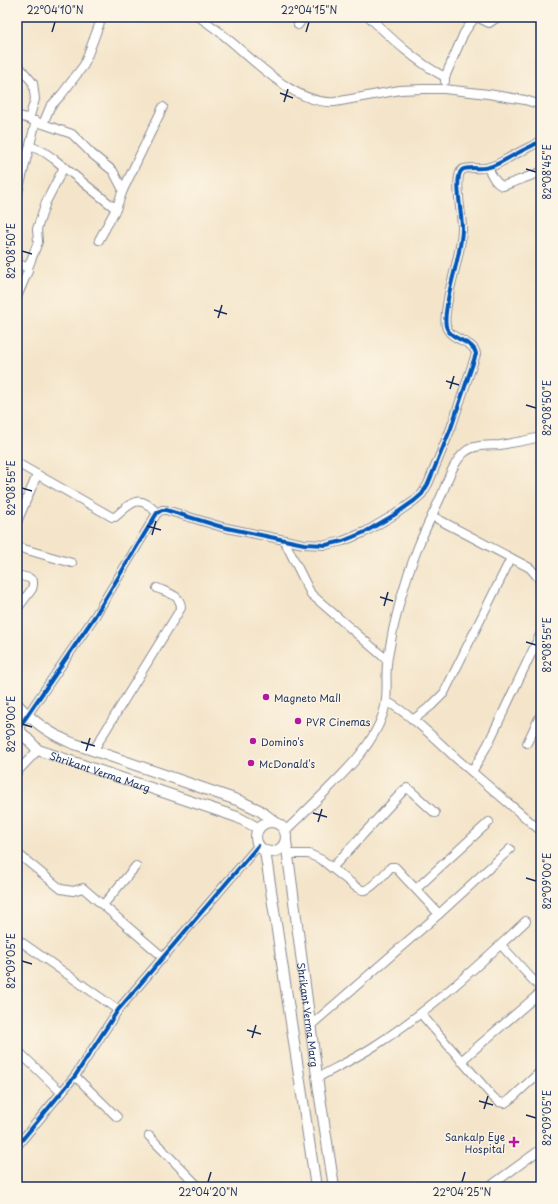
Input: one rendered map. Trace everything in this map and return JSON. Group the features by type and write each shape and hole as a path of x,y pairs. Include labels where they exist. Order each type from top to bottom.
{"street":[{"path":"36,121 62,94 84,64 102,17"},
{"path":"198,17 282,84 299,94 326,103 400,90 444,89 525,100 541,105"},
{"path":"298,25 304,17"},
{"path":"369,17 417,60 431,70 445,77"},
{"path":"444,89 445,77 464,33 476,17 489,23 498,17"},
{"path":"518,17 534,17"},
{"path":"17,64 33,83 36,121 17,196"},
{"path":"99,240 116,209 163,106"},
{"path":"17,115 72,134 92,154 113,171 124,190"},
{"path":"17,728 27,716 95,616 157,513 162,510 222,527 304,544 326,545 343,541 365,532 394,515 422,494 428,484 451,428 476,354 476,349 452,335 447,328 446,320 452,278 461,244 462,218 459,201 458,175 461,170 488,168 541,141"},
{"path":"30,146 44,152 116,209"},
{"path":"17,297 27,275 28,268 38,242 37,229 46,202 64,167"},
{"path":"488,168 496,182 503,186 541,172"},
{"path":"17,263 28,268"},
{"path":"285,836 283,827 274,822 265,822 258,828 255,837 262,848 270,852 280,849 285,836 348,769 363,751 376,731 383,714 386,701 387,660 404,587 418,547 460,457 465,451 479,446 500,445 541,437"},
{"path":"17,463 112,517 115,517 130,504 136,502 149,504 157,513"},
{"path":"17,522 37,475"},
{"path":"432,516 530,568 541,580"},
{"path":"284,540 311,594 387,660"},
{"path":"17,547 72,563"},
{"path":"413,720 444,693 511,558"},
{"path":"17,574 33,581 32,589 17,609"},
{"path":"92,751 181,608 181,603 178,598 158,588"},
{"path":"472,772 488,744 541,633"},
{"path":"386,701 402,710 541,830"},
{"name":"Shrikant Verma Marg","path":"17,704 27,716 56,737 92,751 240,801 259,810 274,822"},
{"path":"527,743 541,714"},
{"name":"Shrikant Verma Marg","path":"17,728 38,750 237,818 258,828"},
{"path":"17,772 38,750"},
{"path":"332,868 404,790 408,788 435,813"},
{"path":"416,889 489,822"},
{"name":"Shrikant Verma Marg","path":"285,836 317,1078 334,1187"},
{"path":"17,1146 75,1076 118,1010 163,957 262,848"},
{"name":"Shrikant Verma Marg","path":"262,848 316,1187"},
{"path":"310,1026 439,914 510,849"},
{"path":"17,853 61,889 74,890 83,888 163,957"},
{"path":"288,854 309,854 322,860 362,890 366,890 391,867 395,867 439,914"},
{"path":"103,905 136,866"},
{"path":"317,1078 375,1046 421,1014 501,945 526,921"},
{"path":"17,939 118,1010"},
{"path":"501,945 541,988"},
{"path":"461,1061 541,992"},
{"path":"421,1014 492,1097 499,1102 505,1103 512,1098 541,1071"},
{"path":"17,1050 62,1093"},
{"path":"75,1076 117,1117"},
{"path":"148,1136 196,1186"},
{"path":"489,1187 541,1149"}],"cycle path":[{"path":"18,729 95,616 157,513 162,510 222,527 304,544 326,545 343,541 365,532 394,515 422,494 428,484 451,428 476,354 471,346 452,335 448,331 445,323 448,299 458,256 462,230 458,189 459,174 465,169 486,168 496,165 541,141"},
{"path":"17,1146 75,1076 118,1010 258,846"}],"place":[{"name":"Magneto Mall","path":"266,697"},
{"name":"PVR Cinemas","path":"298,721"},
{"name":"Domino's","path":"253,741"},
{"name":"McDonald's","path":"251,763"},
{"name":"Sankalp Eye Hospital","path":"514,1142"}]}
